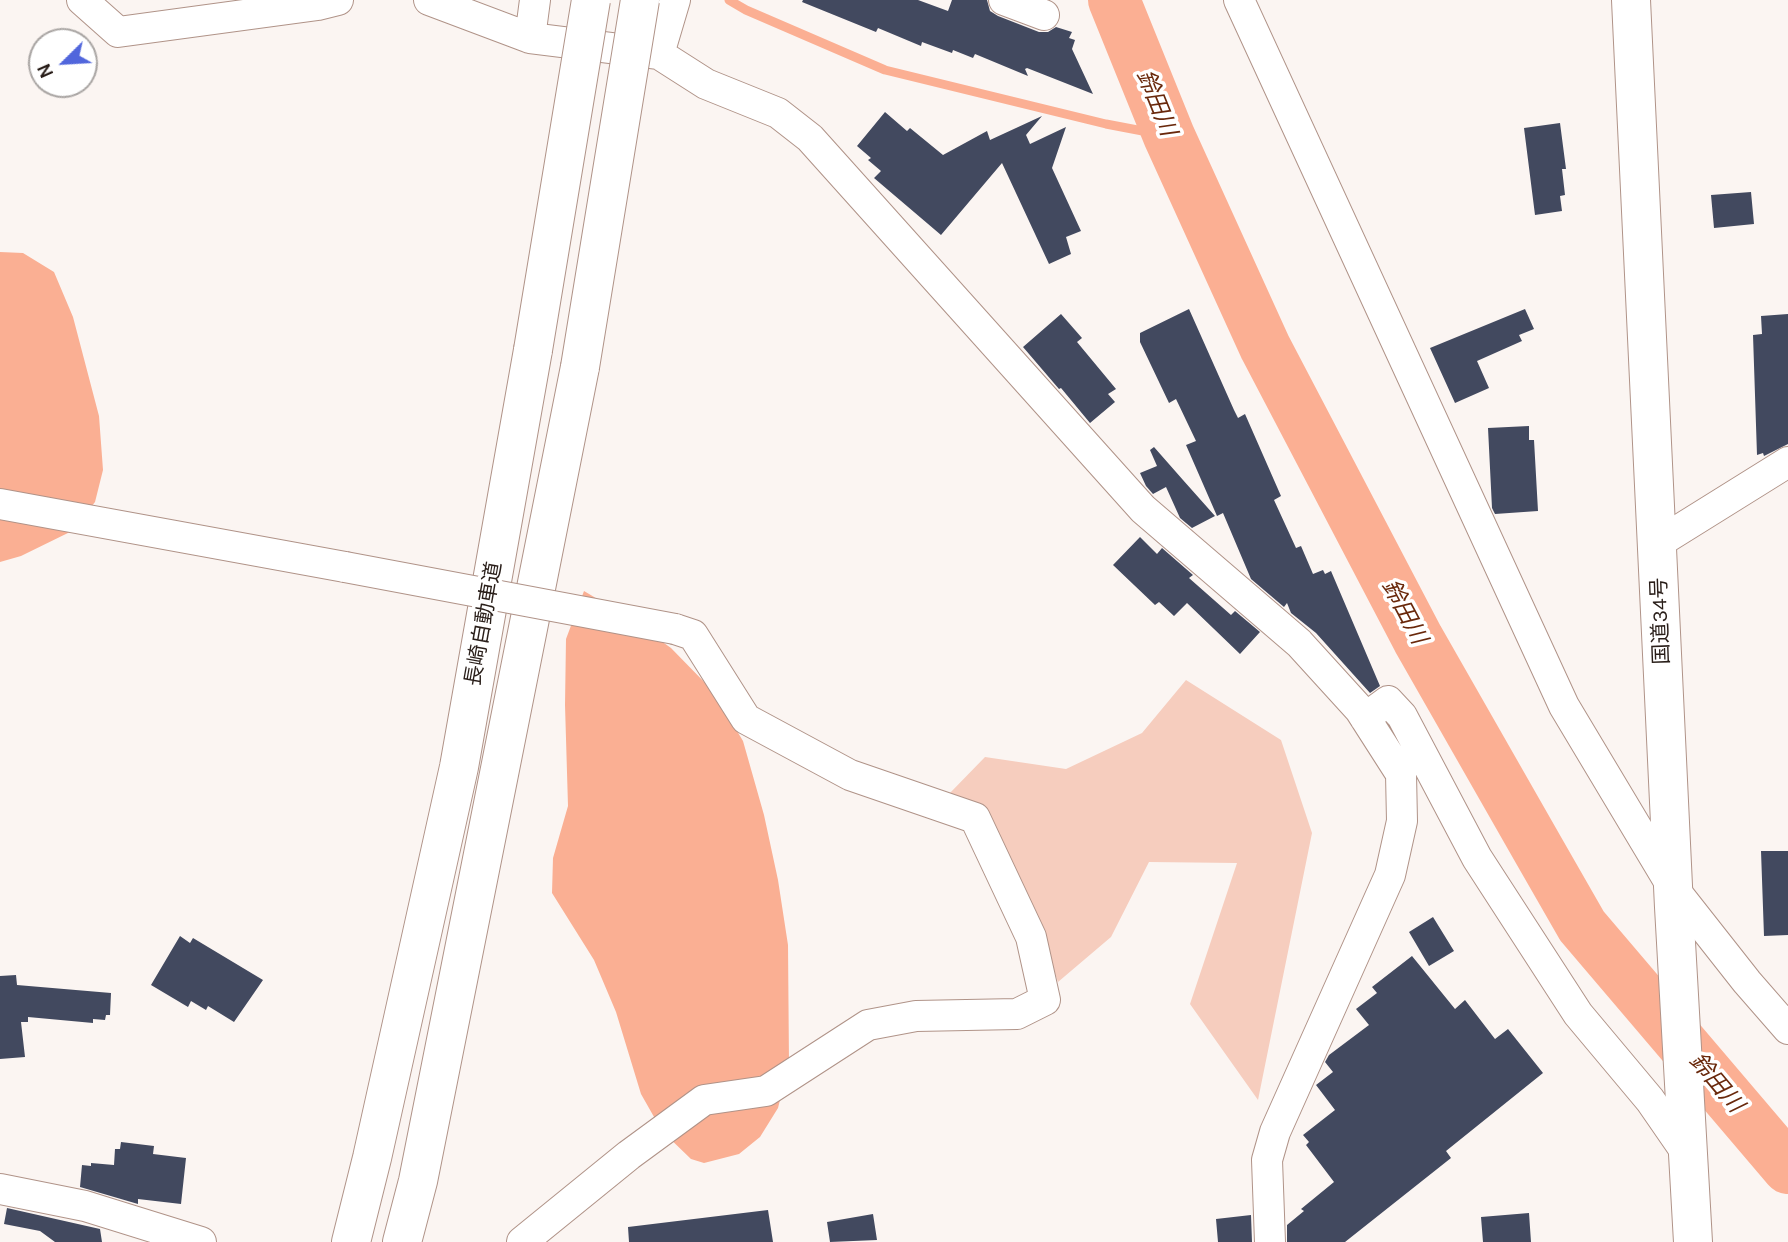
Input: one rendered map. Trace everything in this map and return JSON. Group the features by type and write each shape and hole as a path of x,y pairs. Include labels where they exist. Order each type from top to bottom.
{"highway":[{"name":"長崎自動車道","path":"351,1242 459,766 533,350 591,0"},
{"name":"長崎自動車道","path":"402,1242 418,1181 580,367 640,0"},
{"name":"国道34号","path":"1631,0 1673,897 1693,1242"}],"street":[{"path":"82,0 118,32 338,0"},
{"path":"429,0 530,38 659,54 706,84 778,113 810,138 1143,509 1299,643 1366,718 1401,774 1402,821 1390,875 1275,1132 1266,1160 1270,1242"},
{"path":"530,38 535,0"},
{"path":"659,54 675,0"},
{"path":"1004,0 1044,15"},
{"path":"1238,0 1564,706 1673,897 1788,1029"},
{"path":"1658,543 1788,462"},
{"path":"0,504 675,629 693,635 746,719 850,775 975,818 1031,937 1045,1000 1017,1014 916,1016 868,1025 766,1091 705,1100 629,1155 522,1242"},
{"path":"1366,718 1388,701 1402,716 1477,858 1571,1003 1687,1146"},
{"path":"0,1189 85,1206 201,1242"}],"shaded area":[{"path":"0,252 23,253 54,272 73,317 99,416 103,470 95,502 72,531 21,556 0,562"},
{"path":"584,591 626,616 671,648 713,691 743,741 764,815 778,880 788,945 789,1064 778,1108 760,1137 739,1154 704,1163 691,1159 662,1131 641,1094 616,1012 594,960 552,893 553,858 568,806 566,639"},
{"path":"1186,680 1281,740 1312,833 1258,1100 1190,1004 1237,863 1149,862 1111,937 1058,982 1040,931 949,794 985,757 1066,769 1142,733"}],"building":[{"path":"918,0 948,11 952,0 987,0 990,11 998,16 1039,32 1048,32 1056,27 1072,32 1069,38 1075,40 1072,49 1093,94 1027,68 1025,69 1028,76 975,54 973,58 922,42 921,46 878,28 876,32 802,2"},
{"path":"885,112 907,131 910,128 943,155 987,131 990,140 1042,116 1026,135 1030,144 1066,127 1052,168 1081,231 1066,237 1071,254 1049,264 1002,163 941,235 874,178 881,171 857,146"},
{"path":"1560,123 1566,169 1562,169 1565,195 1560,196 1562,211 1535,215 1524,128"},
{"path":"1751,192 1754,224 1714,228 1711,195"},
{"path":"1189,309 1238,418 1245,414 1281,496 1274,500 1296,548 1301,546 1313,574 1323,570 1325,574 1331,571 1380,686 1370,693 1316,633 1291,613 1287,603 1284,607 1251,579 1223,513 1217,516 1186,445 1196,441 1176,399 1169,403 1140,342 1140,333"},
{"path":"1525,309 1534,329 1519,335 1522,341 1477,361 1489,388 1455,403 1430,348"},
{"path":"1061,314 1082,338 1077,342 1116,389 1108,394 1115,402 1090,423 1023,347"},
{"path":"1788,314 1788,444 1764,456 1763,453 1757,455 1753,335 1762,334 1761,316"},
{"path":"1529,426 1529,440 1534,440 1538,511 1495,514 1492,508 1488,428"},
{"path":"1154,447 1215,516 1192,528 1180,518 1166,487 1153,494 1140,473 1157,466 1150,450"},
{"path":"1140,537 1157,554 1162,548 1193,575 1189,578 1231,615 1235,611 1260,632 1240,654 1187,603 1174,616 1159,602 1155,605 1113,565"},
{"path":"1761,851 1788,851 1788,935 1764,936"},
{"path":"1433,917 1454,951 1429,966 1409,932"},
{"path":"180,936 190,943 193,938 263,980 234,1022 208,1006 206,1010 191,1001 188,1007 151,985"},
{"path":"1412,956 1455,1009 1465,1000 1495,1039 1508,1029 1543,1073 1446,1151 1451,1158 1345,1242 1287,1242 1287,1225 1304,1211 1301,1209 1334,1182 1306,1145 1309,1142 1303,1135 1335,1110 1316,1085 1333,1072 1325,1062 1329,1055 1369,1025 1356,1009 1377,993 1372,987"},
{"path":"16,975 17,985 111,993 110,1015 106,1015 105,1020 93,1019 93,1023 28,1017 28,1022 21,1022 25,1057 0,1059 0,976"},
{"path":"121,1142 154,1146 153,1154 186,1158 181,1204 138,1199 138,1204 80,1187 82,1165 114,1165 115,1149 120,1149"},
{"path":"7,1208 100,1229 102,1242 55,1242 40,1231 4,1224"},
{"path":"768,1210 773,1242 629,1242 628,1227"},
{"path":"1529,1213 1531,1242 1483,1242 1481,1217"},
{"path":"873,1214 877,1240 830,1242 827,1222"},
{"path":"1251,1215 1252,1242 1218,1242 1216,1219"}],"waterway":[{"path":"729,0 746,10 885,70 1106,124 1169,136"},
{"name":"鈴田川","path":"1114,0 1169,136 1265,347 1418,639 1582,926 1788,1168"}]}
